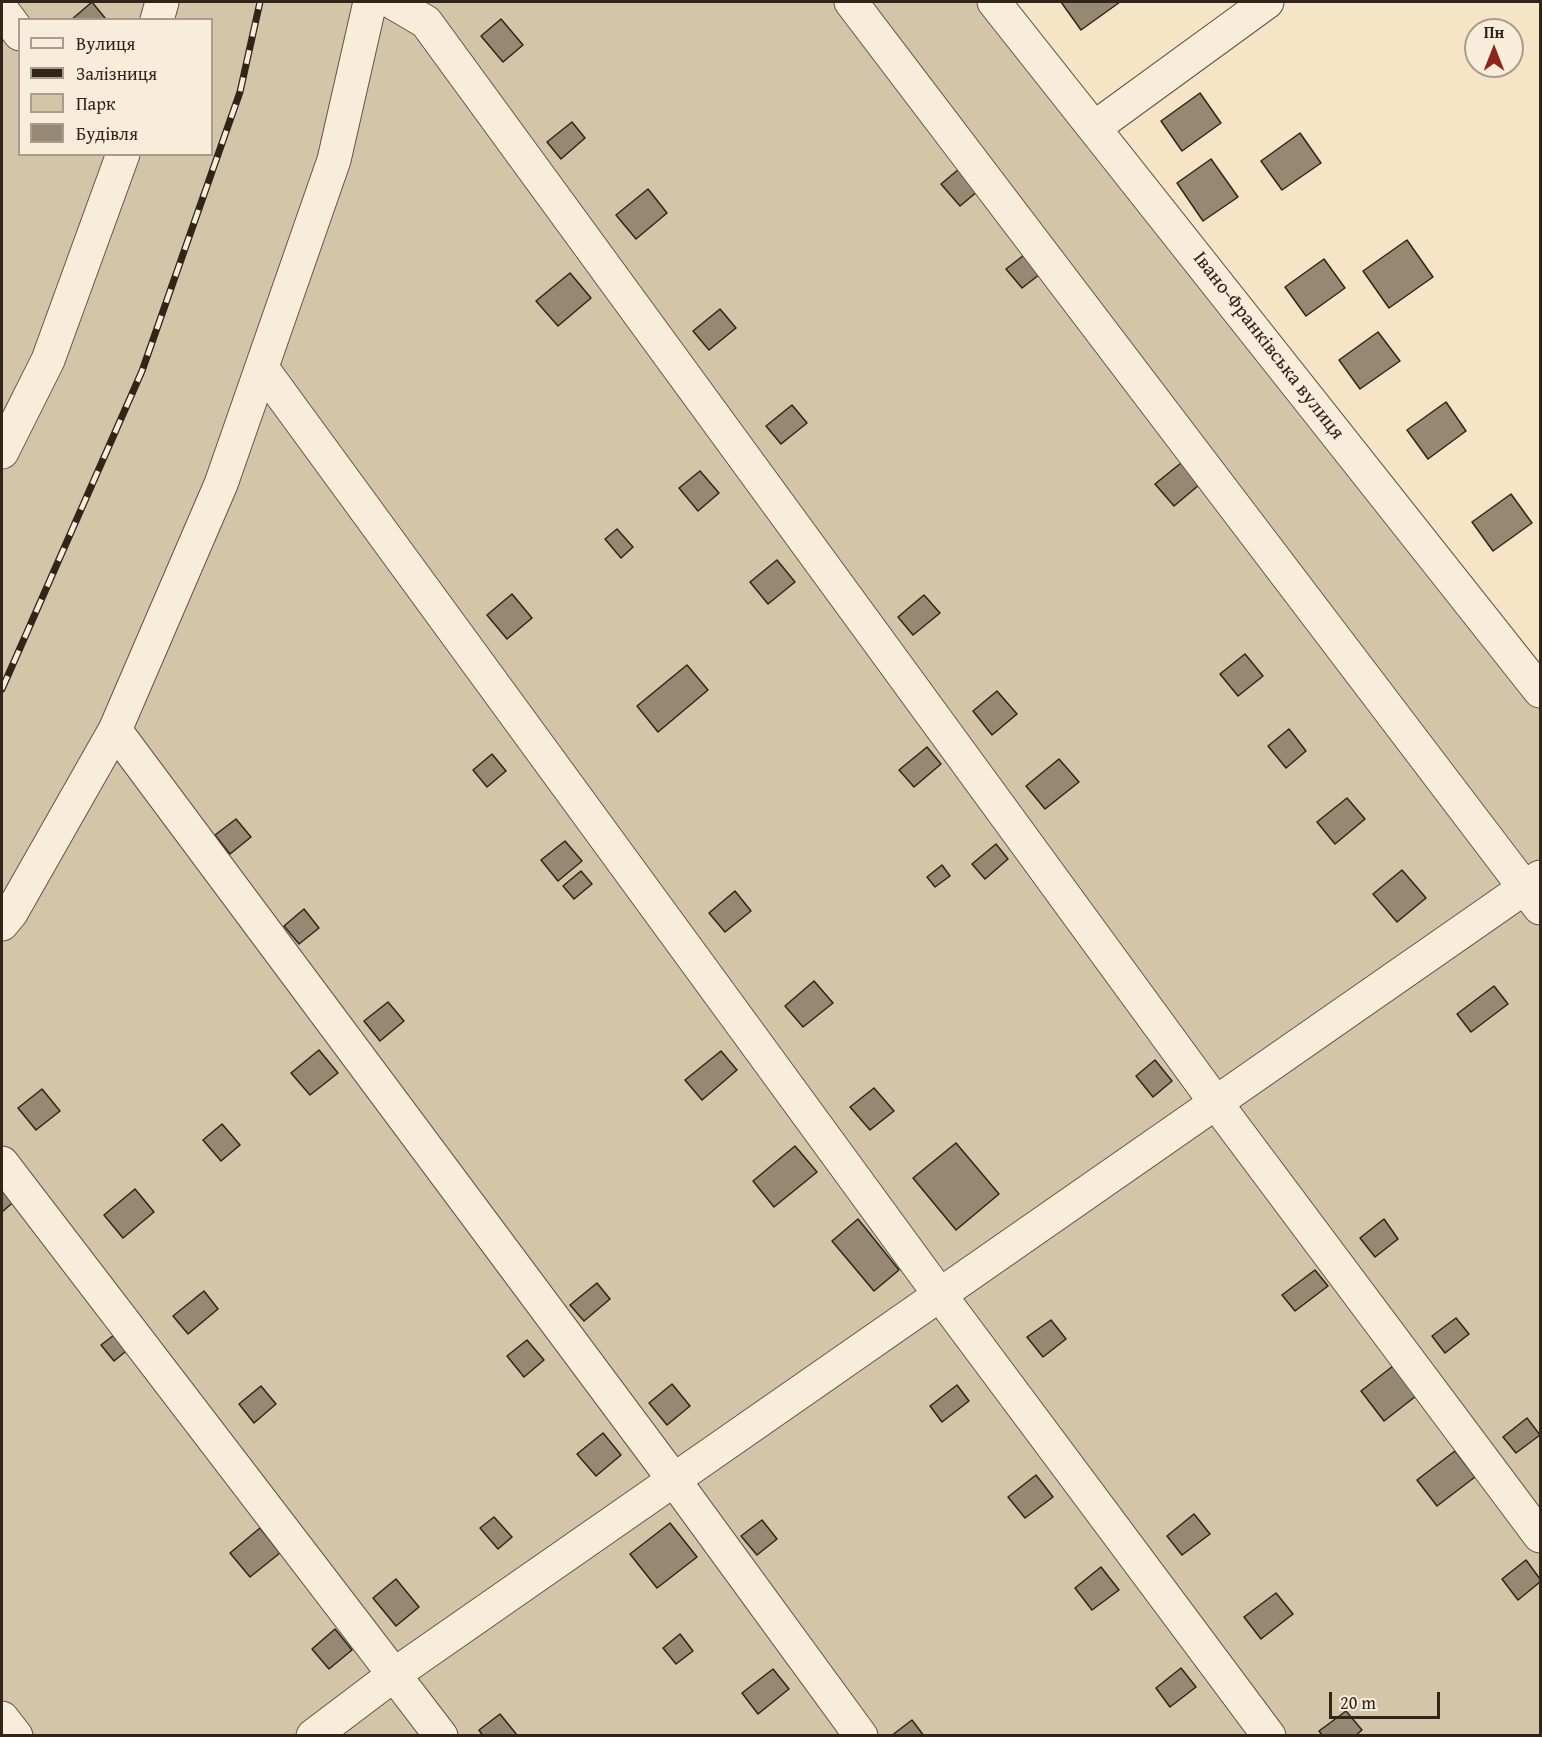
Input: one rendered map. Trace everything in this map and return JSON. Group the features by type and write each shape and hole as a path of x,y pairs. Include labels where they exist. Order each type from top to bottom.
{"street":[{"path":"158,18 162,2"},
{"path":"2,924 115,730 221,484 334,160 370,2"},
{"path":"392,2 426,22 1216,1103 1540,1536"},
{"path":"313,1736 395,1674 1216,1103 1536,891 850,2"},
{"name":"Івано-Франківська вулиця","path":"994,2 1540,691"},
{"path":"1094,128 1267,2"},
{"path":"2,10 18,31"},
{"path":"2,452 48,360 117,159"},
{"path":"262,368 940,1295 1269,1736"},
{"path":"115,730 674,1480 861,1736"},
{"path":"2,1163 441,1736"},
{"path":"2,1718 16,1736"}],"green space":[{"path":"2,2 994,2 1540,693 1540,1735 2,1735 2,695 4,685 2,688"}],"building":[{"path":"92,2 105,18 73,18"},
{"path":"1061,2 1120,2 1081,30"},
{"path":"501,19 523,45 503,62 481,36"},
{"path":"1200,93 1221,123 1182,151 1161,121"},
{"path":"572,122 585,138 561,159 547,142"},
{"path":"1300,133 1321,163 1282,190 1261,161"},
{"path":"1211,159 1238,197 1203,221 1177,183"},
{"path":"965,164 984,186 960,206 941,184"},
{"path":"648,189 667,213 636,239 616,215"},
{"path":"1407,240 1433,277 1389,308 1363,271"},
{"path":"1028,252 1044,271 1022,288 1006,269"},
{"path":"1324,259 1345,288 1306,316 1285,287"},
{"path":"570,273 591,298 558,326 536,301"},
{"path":"720,309 736,328 709,350 693,331"},
{"path":"1378,332 1400,361 1360,389 1339,360"},
{"path":"1446,402 1466,431 1428,459 1407,430"},
{"path":"792,405 807,423 781,444 766,426"},
{"path":"1181,463 1199,485 1174,506 1155,484"},
{"path":"700,471 719,493 698,511 679,488"},
{"path":"1511,494 1532,523 1493,551 1472,522"},
{"path":"617,529 633,547 621,558 605,539"},
{"path":"777,560 795,582 768,604 750,582"},
{"path":"512,594 532,618 507,639 487,615"},
{"path":"924,595 940,613 913,635 898,617"},
{"path":"1245,654 1263,676 1238,696 1220,674"},
{"path":"687,665 708,690 658,732 637,706"},
{"path":"997,691 1017,714 992,735 973,711"},
{"path":"1289,729 1306,751 1286,768 1268,746"},
{"path":"927,747 941,764 914,787 899,770"},
{"path":"492,754 506,771 487,787 473,770"},
{"path":"1059,759 1079,782 1045,809 1026,786"},
{"path":"1347,798 1365,819 1335,844 1317,822"},
{"path":"236,819 251,837 230,854 215,835"},
{"path":"565,841 582,861 558,881 541,860"},
{"path":"996,844 1008,859 985,879 972,864"},
{"path":"942,865 950,876 935,887 927,877"},
{"path":"1402,870 1426,898 1397,922 1373,894"},
{"path":"581,871 592,884 574,899 563,886"},
{"path":"735,891 751,911 725,932 709,913"},
{"path":"304,909 319,928 299,944 284,926"},
{"path":"814,981 833,1003 803,1027 785,1006"},
{"path":"1494,986 1508,1004 1471,1032 1457,1014"},
{"path":"388,1002 404,1021 380,1041 364,1021"},
{"path":"319,1050 338,1073 310,1095 291,1073"},
{"path":"721,1051 737,1070 702,1100 685,1080"},
{"path":"1155,1060 1172,1081 1153,1097 1136,1076"},
{"path":"874,1088 894,1111 870,1130 850,1107"},
{"path":"42,1089 60,1111 36,1130 18,1108"},
{"path":"222,1124 240,1145 221,1161 203,1140"},
{"path":"956,1143 999,1194 956,1230 913,1178"},
{"path":"795,1146 817,1172 774,1207 753,1181"},
{"path":"2,1178 18,1198 2,1212"},
{"path":"135,1189 154,1212 123,1238 104,1215"},
{"path":"858,1219 899,1270 874,1291 832,1241"},
{"path":"1384,1219 1398,1239 1375,1257 1360,1238"},
{"path":"1315,1270 1328,1286 1295,1311 1282,1295"},
{"path":"597,1283 610,1299 584,1321 570,1305"},
{"path":"204,1291 218,1309 188,1334 173,1316"},
{"path":"1456,1318 1469,1334 1445,1353 1432,1336"},
{"path":"1051,1320 1066,1339 1043,1357 1027,1337"},
{"path":"118,1332 131,1347 114,1361 101,1345"},
{"path":"527,1340 544,1360 524,1377 507,1356"},
{"path":"1393,1366 1416,1396 1384,1421 1361,1391"},
{"path":"672,1384 690,1406 667,1425 649,1403"},
{"path":"957,1385 969,1401 942,1422 930,1406"},
{"path":"261,1386 276,1404 254,1423 239,1404"},
{"path":"1527,1418 1540,1435 1516,1453 1503,1437"},
{"path":"603,1433 621,1455 596,1476 577,1454"},
{"path":"1455,1451 1475,1477 1437,1506 1417,1480"},
{"path":"1036,1475 1053,1497 1025,1518 1008,1497"},
{"path":"1194,1514 1210,1534 1182,1555 1167,1536"},
{"path":"494,1517 512,1537 498,1549 480,1528"},
{"path":"762,1520 777,1539 757,1555 741,1536"},
{"path":"670,1523 697,1557 657,1588 630,1554"},
{"path":"260,1528 280,1553 250,1577 230,1553"},
{"path":"1526,1560 1540,1582 1518,1600 1502,1579"},
{"path":"1101,1567 1119,1590 1092,1610 1075,1588"},
{"path":"396,1579 419,1607 396,1626 373,1598"},
{"path":"1276,1593 1293,1614 1261,1639 1244,1617"},
{"path":"335,1629 352,1650 329,1669 312,1649"},
{"path":"680,1634 693,1651 676,1664 663,1648"},
{"path":"1181,1668 1196,1687 1170,1707 1156,1688"},
{"path":"773,1669 789,1689 758,1714 742,1693"},
{"path":"1346,1711 1362,1730 1355,1736 1323,1736 1319,1731"},
{"path":"500,1714 517,1735 483,1736 479,1730"},
{"path":"912,1720 924,1736 891,1736"}],"railway":[{"path":"2,689 142,371 240,92 260,2"}]}
